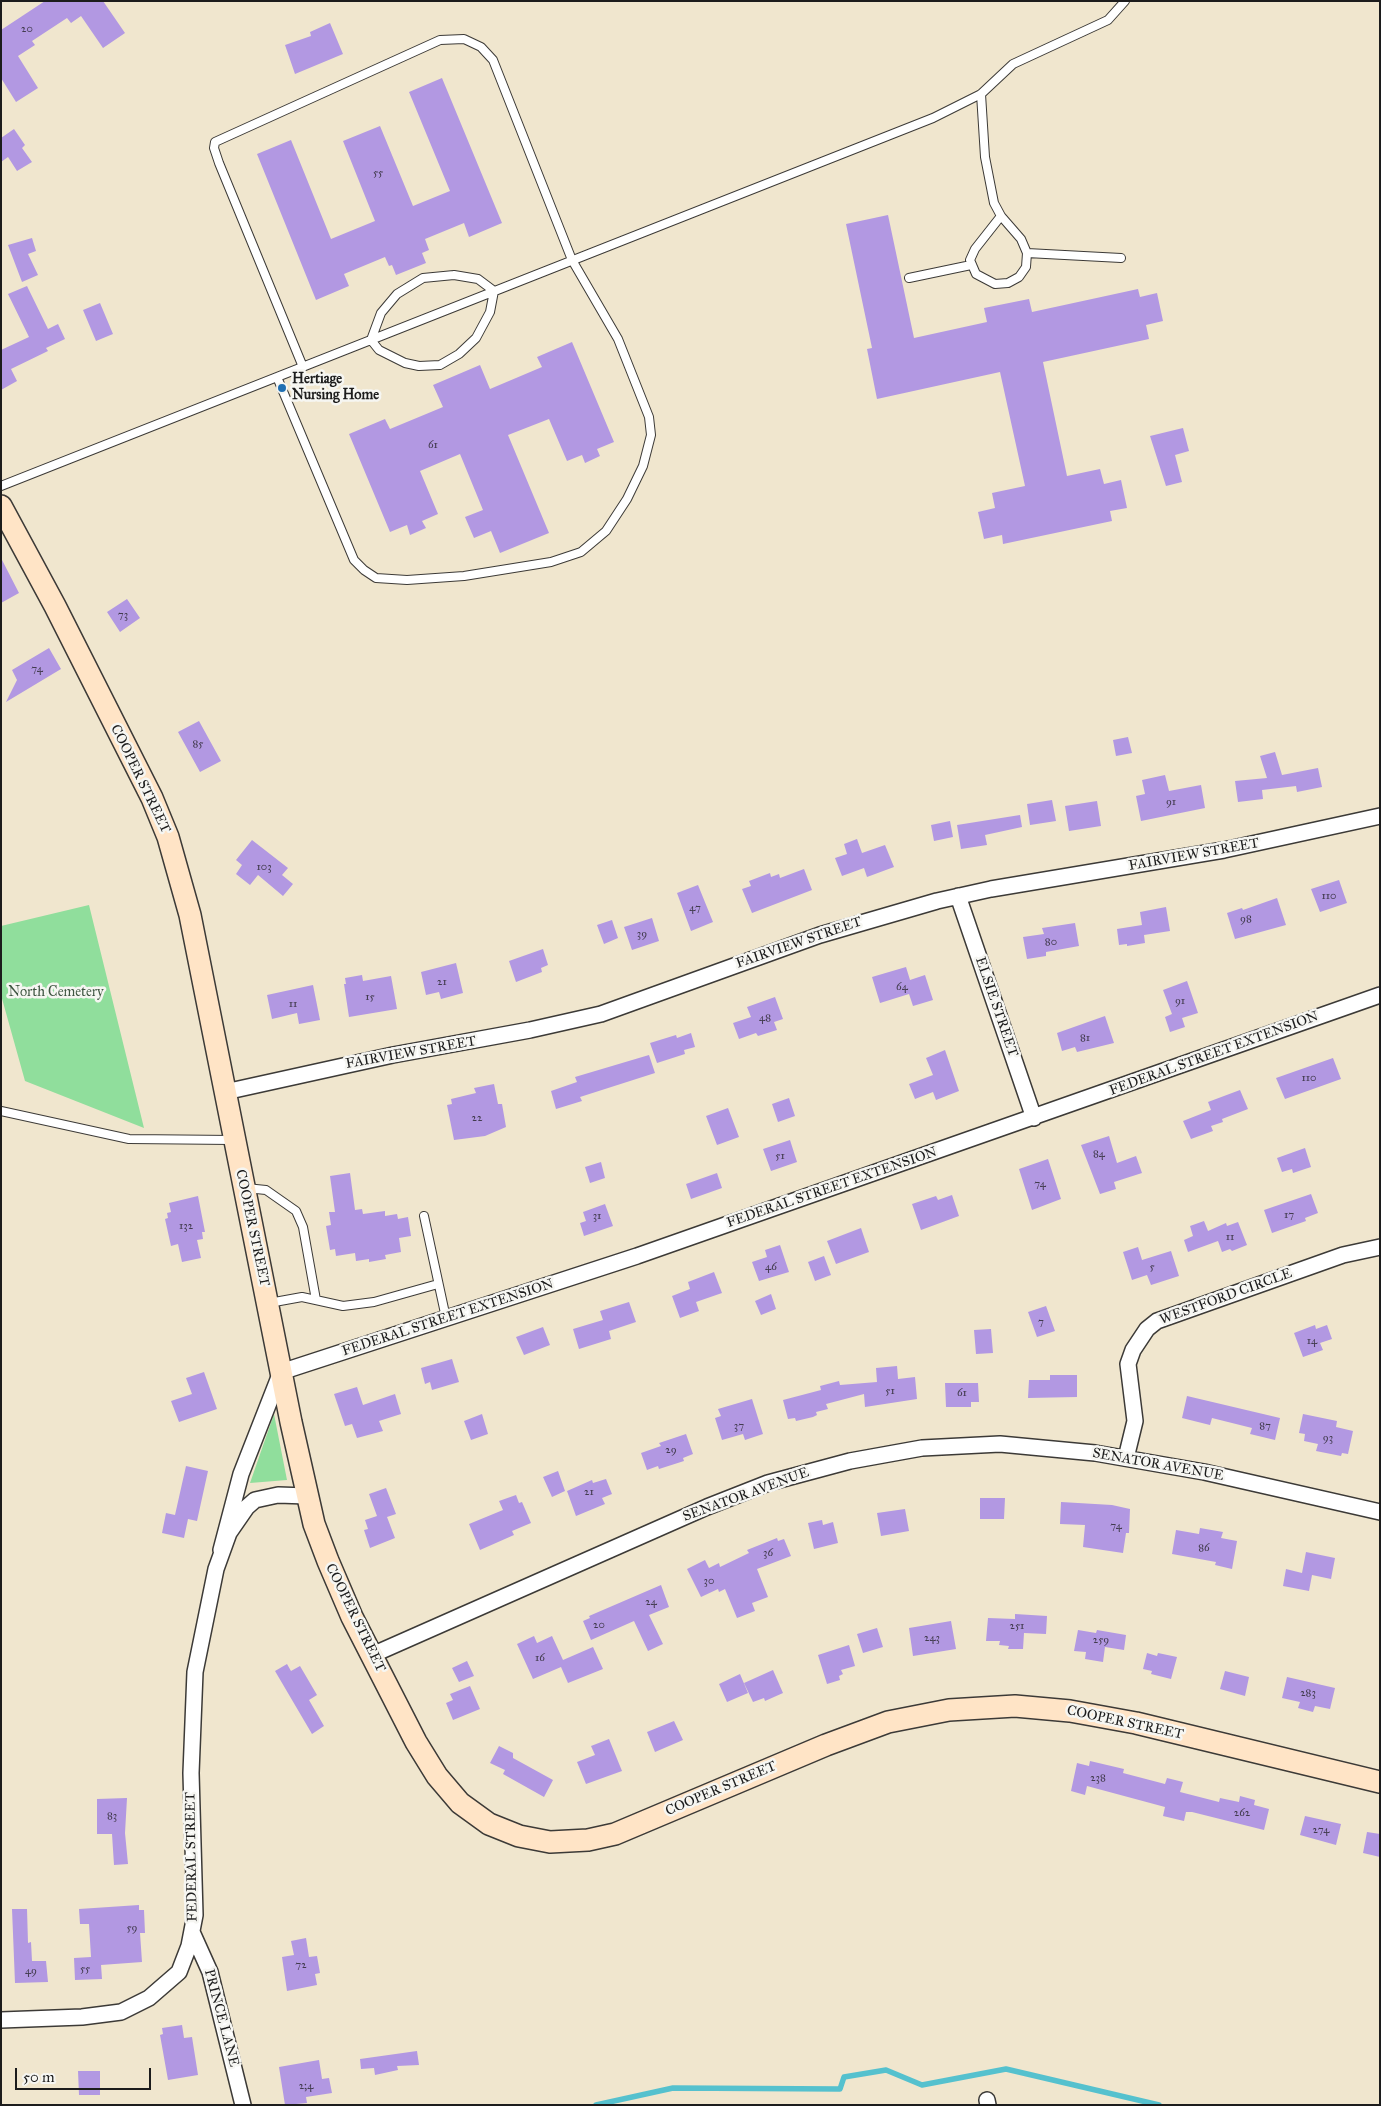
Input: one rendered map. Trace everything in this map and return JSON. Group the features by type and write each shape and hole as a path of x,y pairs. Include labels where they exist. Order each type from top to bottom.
{"street":[{"name":"COOPER STREET","path":"1,506 55,606 152,798 168,837 190,915 307,1496 328,1561 372,1655 416,1742 430,1766 452,1794 469,1811 488,1824 519,1836 550,1842 588,1840 616,1834 867,1729 908,1717 971,1708 1033,1707 1097,1716 1380,1782"},
{"name":"FAIRVIEW STREET","path":"225,1092 393,1055 521,1032 601,1014 820,935 880,916 958,896 1224,850 1380,816"},
{"name":"ELSIE STREET","path":"958,896 1034,1118"},
{"name":"FEDERAL STREET EXTENSION","path":"281,1372 636,1256 1380,996"},
{"name":"WESTFORD CIRCLE","path":"1126,1458 1135,1421 1128,1364 1133,1350 1147,1329 1157,1321 1334,1258 1380,1247"},
{"name":"FEDERAL STREET","path":"1,2020 94,2016 121,2012 136,2006 164,1987 179,1972 192,1932 195,1896 191,1773 195,1672 206,1605 241,1474 281,1372"},
{"name":"SENATOR AVENUE","path":"372,1655 707,1507 768,1484 824,1467 898,1451 973,1444 1034,1446 1126,1458 1204,1472 1380,1512"},
{"name":"FEDERAL STREET","path":"222,1550 240,1516 255,1500 278,1495 307,1496"},
{"name":"PRINCE LANE","path":"192,1932 210,1972 243,2105"}],"lane":[{"path":"1,486 933,118 981,94 1014,64 1108,20 1125,1"},
{"path":"277,377 354,560 376,578 407,580 464,576 551,562 582,552 606,531 627,499 643,466 651,435 649,417 618,339 572,260 493,60 481,47 464,39 440,40 215,142 214,148 219,163 303,367"},
{"path":"981,94 985,157 994,203 1001,216 1022,239 1027,253 1023,272 1008,283 988,282 976,274 970,260 975,249 1001,216"},
{"path":"1027,253 1121,258"},
{"path":"910,278 971,265"},
{"path":"371,340 381,314 396,294 423,278 454,275 478,279 494,291"},
{"path":"371,340 379,350 405,363 419,366 440,365 459,354 476,338 490,312 494,291"},
{"path":"1,1111 129,1139 235,1140"},
{"path":"244,1188 266,1190 296,1211 303,1227 316,1300"},
{"path":"424,1216 446,1318"},
{"path":"268,1303 302,1297 343,1306 374,1302 438,1284"}],"green space":[{"name":"North Cemetery","path":"89,905 144,1128 25,1081 1,995 1,926"},
{"path":"274,1414 287,1480 250,1483"}],"building":[{"path":"45,1 103,1 125,33 103,48 81,16 71,23 67,18 32,41 35,45 18,56 38,88 16,102 1,78 1,30"},
{"path":"330,23 343,54 295,74 285,45 311,36 310,32"},
{"path":"442,78 502,223 469,237 464,223 425,239 429,250 422,253 426,263 396,275 392,265 389,266 385,257 344,274 349,286 316,300 257,154 291,140 331,239 375,221 343,141 380,126 413,206 450,191 409,92"},
{"path":"14,129 25,145 22,148 32,162 17,171 8,157 1,162 1,138"},
{"path":"888,215 914,338 987,322 984,308 1029,299 1032,312 1138,289 1140,297 1157,293 1163,321 1146,325 1149,339 1043,362 1067,476 1100,469 1104,484 1121,480 1127,508 1110,511 1112,521 1003,544 1002,535 984,539 978,512 995,508 992,493 1025,486 1000,372 877,399 867,349 872,348 846,224"},
{"path":"32,238 36,251 28,254 38,275 22,282 8,245"},
{"path":"27,286 48,329 58,324 65,339 46,348 48,351 11,369 17,381 1,390 1,350 29,337 8,294"},
{"path":"100,303 113,334 96,341 83,310"},
{"path":"572,342 614,442 597,449 600,456 585,463 582,455 567,461 549,419 508,435 549,533 500,553 491,531 474,538 465,517 483,510 460,454 420,471 438,514 422,521 426,528 410,535 407,525 390,532 349,434 385,419 390,429 443,407 433,385 480,365 490,389 542,367 537,357"},
{"path":"1183,428 1189,451 1175,455 1182,482 1166,486 1150,436"},
{"path":"1,558 19,593 1,603"},
{"path":"127,599 140,618 120,632 107,612"},
{"path":"49,648 61,669 6,702 17,680 12,670"},
{"path":"199,721 221,761 200,772 178,732"},
{"path":"1128,737 1132,753 1116,756 1113,740"},
{"path":"1275,752 1282,775 1318,768 1322,787 1297,792 1296,786 1262,790 1263,799 1238,802 1235,781 1267,778 1260,756"},
{"path":"1165,775 1169,791 1201,785 1205,808 1141,821 1136,796 1145,794 1142,780"},
{"path":"1052,800 1056,821 1030,825 1027,804"},
{"path":"1097,801 1101,826 1069,831 1065,806"},
{"path":"1020,815 1022,827 985,835 987,845 961,849 957,825"},
{"path":"950,821 953,837 934,841 931,825"},
{"path":"857,839 862,853 885,845 894,867 867,877 864,868 842,876 835,858 847,854 844,844"},
{"path":"252,840 288,868 282,875 293,884 283,896 258,875 250,885 236,874 242,865 236,860"},
{"path":"804,869 812,890 752,913 742,889 751,886 749,881 770,873 771,877 779,874 780,878"},
{"path":"1339,880 1347,903 1320,912 1311,889"},
{"path":"698,885 713,922 691,931 677,893"},
{"path":"1277,898 1286,925 1235,939 1227,913 1242,908 1243,910"},
{"path":"1166,907 1170,931 1144,935 1145,943 1127,946 1127,944 1119,945 1117,929 1142,925 1140,912"},
{"path":"652,918 659,941 632,950 624,927"},
{"path":"612,920 618,938 604,944 597,925"},
{"path":"1075,923 1079,946 1046,952 1046,956 1027,959 1023,937 1044,934 1042,928"},
{"path":"543,949 548,965 541,968 542,972 516,982 509,961"},
{"path":"456,963 463,993 441,999 439,992 426,995 421,972"},
{"path":"906,967 910,980 925,975 933,1000 913,1006 909,994 880,1003 872,977"},
{"path":"362,975 363,981 391,976 397,1009 349,1017 344,984 346,984 345,978"},
{"path":"1187,981 1198,1013 1182,1018 1185,1027 1170,1032 1165,1017 1172,1014 1163,990"},
{"path":"313,985 320,1020 299,1024 297,1013 272,1019 267,995"},
{"path":"775,997 783,1019 774,1022 777,1030 758,1036 756,1033 739,1039 733,1023 751,1017 747,1007"},
{"path":"1105,1016 1114,1043 1077,1052 1075,1047 1062,1051 1057,1033"},
{"path":"691,1033 695,1047 684,1050 685,1054 657,1063 650,1043 676,1035 677,1038"},
{"path":"945,1050 959,1091 936,1100 933,1092 915,1099 909,1084 933,1075 926,1058"},
{"path":"649,1055 655,1073 580,1097 582,1101 556,1109 551,1091 577,1082 575,1077"},
{"path":"1333,1058 1341,1079 1285,1099 1276,1078"},
{"path":"494,1084 498,1104 502,1104 506,1127 485,1136 454,1140 447,1105 452,1104 451,1099 476,1093 474,1088"},
{"path":"1240,1090 1248,1109 1222,1119 1223,1122 1211,1126 1213,1131 1191,1139 1183,1121 1211,1110 1208,1102"},
{"path":"789,1098 795,1116 778,1122 772,1104"},
{"path":"728,1108 739,1137 717,1145 706,1116"},
{"path":"1109,1136 1117,1163 1136,1156 1142,1173 1114,1182 1116,1189 1100,1194 1081,1145"},
{"path":"790,1140 797,1162 771,1171 763,1149"},
{"path":"1305,1148 1311,1167 1293,1173 1292,1169 1282,1172 1277,1158"},
{"path":"1048,1159 1061,1199 1032,1210 1019,1169"},
{"path":"601,1162 605,1178 590,1183 585,1167"},
{"path":"350,1173 355,1210 362,1209 363,1214 385,1211 385,1216 397,1214 398,1219 408,1217 411,1236 399,1238 401,1252 385,1255 386,1259 369,1262 369,1259 356,1261 355,1253 336,1256 335,1249 330,1250 326,1226 331,1225 329,1212 335,1212 330,1176"},
{"path":"717,1173 722,1188 691,1199 686,1184"},
{"path":"1311,1194 1318,1213 1305,1218 1306,1221 1272,1233 1264,1210"},
{"path":"952,1195 959,1216 921,1230 912,1204 936,1196 938,1200"},
{"path":"198,1196 205,1232 202,1232 203,1239 197,1240 201,1258 182,1262 178,1244 171,1246 165,1219 168,1218 167,1213 171,1212 169,1203"},
{"path":"605,1204 613,1226 584,1236 580,1223 586,1221 583,1212"},
{"path":"1204,1221 1208,1231 1226,1223 1227,1226 1238,1222 1247,1245 1232,1251 1230,1249 1222,1252 1218,1241 1188,1252 1184,1240 1193,1236 1190,1226"},
{"path":"861,1228 869,1252 836,1264 827,1241"},
{"path":"780,1245 789,1272 759,1281 752,1262 767,1257 765,1250"},
{"path":"1138,1247 1142,1260 1171,1251 1179,1276 1151,1285 1147,1275 1132,1280 1123,1252"},
{"path":"824,1256 831,1275 815,1281 808,1262"},
{"path":"714,1272 722,1293 696,1302 699,1311 680,1318 672,1296 690,1289 688,1282"},
{"path":"771,1294 776,1309 761,1315 755,1301"},
{"path":"629,1302 636,1322 609,1331 611,1339 579,1349 573,1329 603,1320 600,1311"},
{"path":"1046,1306 1055,1331 1037,1337 1028,1312"},
{"path":"1315,1325 1316,1329 1327,1325 1332,1339 1320,1343 1323,1350 1303,1357 1294,1333"},
{"path":"543,1327 550,1345 524,1355 516,1337"},
{"path":"991,1329 993,1353 976,1354 974,1330"},
{"path":"452,1359 459,1382 432,1390 430,1382 425,1384 421,1368"},
{"path":"897,1366 898,1379 915,1377 917,1399 865,1407 864,1394 826,1404 828,1409 816,1412 817,1415 813,1417 796,1421 795,1418 788,1419 783,1400 821,1390 820,1386 839,1381 840,1385 877,1382 876,1368"},
{"path":"204,1372 217,1409 179,1422 171,1401 192,1394 186,1378"},
{"path":"1050,1375 1077,1375 1077,1397 1028,1398 1029,1380 1050,1380"},
{"path":"945,1383 978,1383 979,1402 971,1402 971,1407 946,1407"},
{"path":"357,1387 363,1405 395,1394 401,1414 379,1421 383,1431 357,1438 352,1424 345,1426 334,1394"},
{"path":"1187,1396 1280,1418 1275,1440 1250,1434 1252,1428 1212,1418 1210,1425 1182,1418"},
{"path":"752,1399 763,1434 745,1440 743,1434 722,1440 715,1418 721,1416 718,1409"},
{"path":"482,1414 488,1434 471,1440 464,1421"},
{"path":"1303,1414 1337,1421 1336,1427 1353,1431 1348,1454 1342,1453 1341,1456 1316,1451 1318,1444 1304,1441 1305,1434 1299,1433"},
{"path":"686,1434 693,1454 683,1458 684,1461 659,1469 658,1466 647,1470 641,1453 661,1446 659,1443"},
{"path":"186,1466 208,1471 197,1521 188,1519 184,1538 162,1533 166,1513 175,1515"},
{"path":"558,1471 565,1491 552,1497 543,1477"},
{"path":"606,1479 612,1494 602,1498 605,1504 576,1516 567,1491 592,1480 593,1483"},
{"path":"386,1488 396,1514 387,1517 395,1538 370,1548 364,1530 368,1529 365,1520 377,1516 369,1494"},
{"path":"516,1495 519,1503 522,1502 531,1523 512,1531 514,1535 480,1550 469,1524 503,1510 499,1501"},
{"path":"980,1498 1005,1498 1004,1519 980,1519"},
{"path":"1061,1502 1112,1505 1130,1509 1129,1533 1126,1533 1123,1553 1083,1547 1085,1525 1060,1524"},
{"path":"905,1509 909,1531 881,1536 877,1513"},
{"path":"822,1520 823,1525 833,1522 838,1543 814,1549 808,1523"},
{"path":"1200,1528 1223,1532 1221,1538 1237,1541 1232,1569 1215,1565 1216,1562 1172,1554 1176,1530 1199,1534"},
{"path":"777,1538 778,1541 784,1539 791,1556 757,1569 768,1597 752,1603 755,1611 737,1618 725,1589 719,1592 718,1589 701,1597 687,1569 705,1560 709,1568 719,1563 720,1567 749,1553 747,1550"},
{"path":"1306,1552 1335,1558 1331,1579 1312,1575 1309,1591 1283,1586 1286,1569 1302,1573"},
{"path":"661,1585 669,1607 649,1615 663,1644 648,1651 634,1621 591,1640 583,1621 590,1618 589,1616"},
{"path":"1015,1614 1047,1616 1046,1634 1024,1633 1023,1649 1008,1649 1009,1646 999,1645 1000,1641 986,1641 988,1618 1015,1619"},
{"path":"951,1621 956,1649 913,1656 909,1628"},
{"path":"877,1628 883,1647 863,1653 857,1634"},
{"path":"1078,1630 1096,1633 1097,1630 1126,1635 1124,1650 1105,1647 1103,1662 1085,1659 1086,1652 1074,1651"},
{"path":"534,1636 537,1643 552,1636 563,1660 593,1647 603,1669 568,1683 561,1667 533,1679 517,1644"},
{"path":"849,1645 855,1666 841,1670 843,1674 839,1676 840,1680 827,1684 818,1655"},
{"path":"1147,1653 1157,1656 1158,1653 1177,1657 1171,1679 1151,1674 1152,1671 1143,1669"},
{"path":"467,1661 474,1676 459,1682 452,1668"},
{"path":"287,1664 291,1671 300,1666 317,1695 309,1700 324,1726 312,1734 275,1671"},
{"path":"773,1670 783,1693 765,1701 764,1698 753,1702 744,1683"},
{"path":"1225,1671 1249,1677 1245,1696 1220,1689"},
{"path":"740,1674 748,1693 727,1702 719,1684"},
{"path":"1287,1677 1335,1688 1330,1709 1315,1706 1313,1712 1298,1708 1300,1702 1282,1698"},
{"path":"470,1686 480,1709 453,1720 446,1703 453,1700 450,1694"},
{"path":"674,1721 683,1740 655,1752 647,1732"},
{"path":"609,1739 622,1771 586,1784 577,1762 595,1755 591,1746"},
{"path":"499,1746 513,1753 513,1758 553,1780 544,1797 503,1774 505,1770 490,1763"},
{"path":"1090,1761 1124,1769 1123,1773 1165,1784 1167,1778 1183,1782 1180,1792 1219,1802 1220,1798 1239,1802 1240,1796 1255,1800 1254,1805 1269,1809 1264,1830 1192,1812 1186,1812 1184,1821 1163,1816 1165,1807 1087,1786 1085,1795 1071,1791 1077,1763 1089,1766"},
{"path":"127,1798 125,1833 128,1864 114,1865 112,1834 97,1834 97,1799"},
{"path":"1305,1816 1341,1824 1336,1845 1300,1835"},
{"path":"1367,1832 1380,1834 1380,1857 1363,1853"},
{"path":"139,1905 139,1910 144,1910 145,1933 140,1933 142,1962 101,1965 102,1979 75,1980 74,1958 91,1957 89,1924 80,1924 79,1909"},
{"path":"12,1909 27,1909 28,1943 31,1942 32,1961 46,1961 48,1982 15,1983"},
{"path":"306,1938 309,1957 317,1956 320,1973 315,1974 317,1985 287,1991 282,1957 294,1955 291,1941"},
{"path":"182,2025 184,2038 192,2037 198,2075 168,2080 160,2035 163,2034 162,2028"},
{"path":"417,2051 419,2065 397,2066 398,2070 375,2075 374,2068 361,2069 360,2059"},
{"path":"319,2060 322,2079 329,2078 332,2093 306,2097 307,2103 285,2105 279,2067"},
{"path":"78,2071 100,2071 100,2095 79,2095"}],"waterway":[{"path":"596,2105 673,2088 840,2089 844,2077 886,2070 922,2085 1006,2069 1159,2105"}],"place":[{"name":"Hertiage Nursing Home","path":"282,388"}]}
